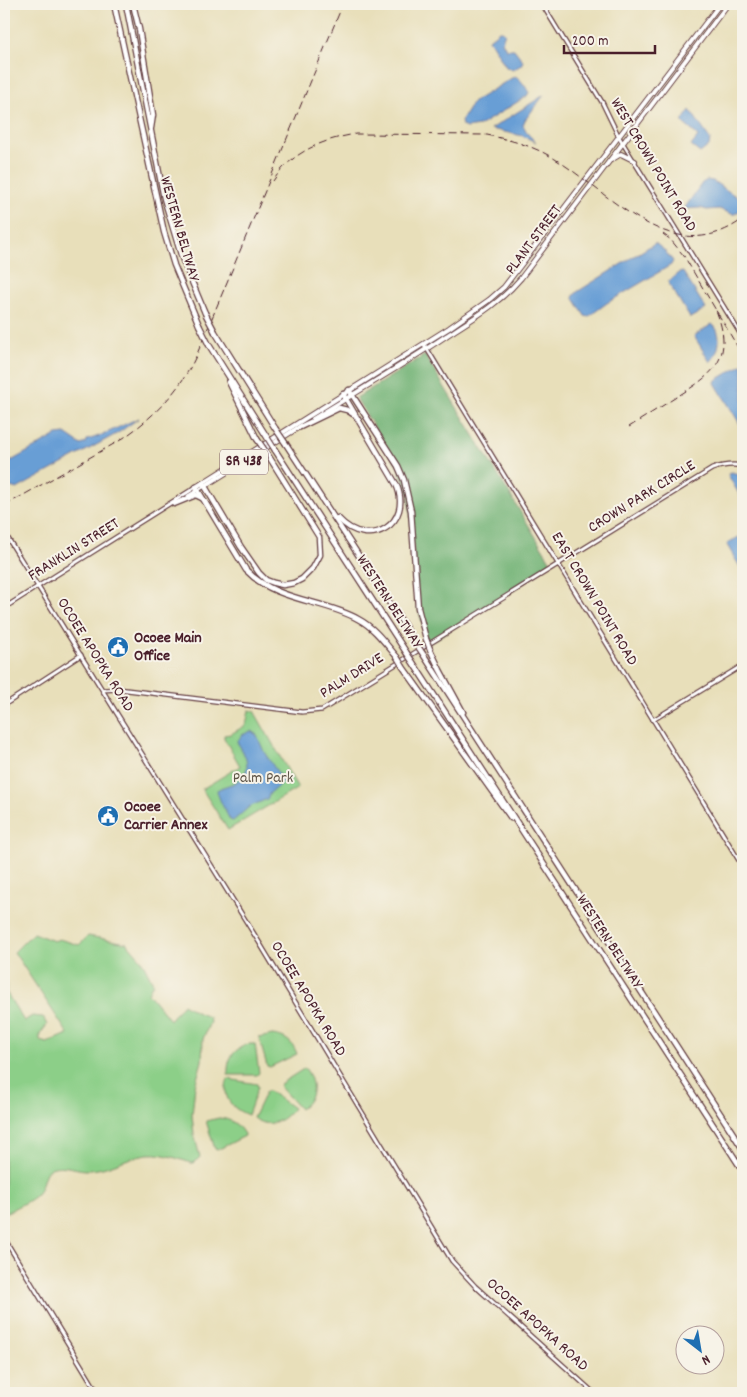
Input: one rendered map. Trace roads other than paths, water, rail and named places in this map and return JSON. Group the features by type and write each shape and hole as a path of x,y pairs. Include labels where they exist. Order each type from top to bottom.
{"highway":[{"name":"WESTERN BELTWAY","path":"114,4 164,232 174,265 209,345 743,1171"},
{"name":"WESTERN BELTWAY","path":"126,4 171,224 182,258 215,332 275,428 743,1149"},
{"path":"133,4 153,115 151,132"},
{"path":"204,484 241,547 266,580 283,586 302,579 313,568 320,555 319,537 257,439 217,359"},
{"path":"351,392 398,466 404,480 411,512 418,608 426,639 440,670 486,752"},
{"path":"328,507 352,530 373,534 385,529 392,523 400,503 401,493 344,397"},
{"path":"300,426 339,408 347,410 357,418"},
{"path":"197,489 246,570 254,578 271,590 343,612 359,620 381,637 550,872"},
{"path":"174,504 196,495 204,498"}],"main road":[{"name":"PLANT STREET","path":"300,426 482,306 504,287 720,4"},
{"name":"PLANT STREET","path":"351,392 426,349 498,302 521,278 728,4"},
{"path":"701,38 700,35 713,17 713,13"},
{"path":"680,66 680,61 694,43 693,39"},
{"path":"605,165 615,156 621,154 635,161"},
{"path":"568,204 567,210 569,214"},
{"path":"560,215 562,221 560,226"},
{"name":"FRANKLIN STREET","path":"197,489 344,397"},
{"name":"FRANKLIN STREET","path":"281,436 300,426"}],"street":[{"name":"WEST CROWN POINT ROAD","path":"542,4 602,102 619,137 743,338"},
{"name":"EAST CROWN POINT ROAD","path":"424,344 743,867"},
{"name":"CROWN PARK CIRCLE","path":"558,564 712,469 721,465 743,466"},
{"name":"FRANKLIN STREET","path":"157,513 197,489"},
{"name":"FRANKLIN STREET","path":"4,608 197,489"},
{"name":"OCOEE APOPKA ROAD","path":"4,532 259,942 452,1261 475,1286 594,1393"},
{"name":"PALM DRIVE","path":"103,690 118,689 302,712 322,710 558,564"},
{"path":"4,705 80,655"},
{"path":"652,720 743,665"},
{"path":"4,1238 98,1393"}],"water":[{"path":"499,31 505,33 502,41 506,49 514,49 523,61 521,65 513,70 506,67 489,39"},
{"path":"515,76 529,92 527,96 479,126 466,128 462,126 461,121 473,102"},
{"path":"544,95 523,125 536,142 523,136 491,129"},
{"path":"690,110 710,139 709,146 700,153 691,146 698,137 697,135 683,123"},
{"path":"707,180 713,181 743,201 743,208 735,214 719,209 684,209 702,183"},
{"path":"655,243 673,261 671,265 607,303 588,317 585,316 573,297 577,292"},
{"path":"683,272 706,309 690,318 668,282 678,273"},
{"path":"712,324 718,332 719,343 716,353 710,362 694,336"},
{"path":"743,364 743,429 715,383 716,380"},
{"path":"139,418 118,433 17,489 4,488 4,465 57,435 65,434 81,445 86,443 87,440"},
{"path":"732,472 743,476 743,501 728,475"},
{"path":"743,535 743,572 727,545"},
{"path":"251,731 257,735 264,752 282,779 282,783 270,793 267,799 249,807 233,821 230,820 220,801 217,790 232,784 244,775 247,765 246,760 237,742 242,735"}],"railway":[{"path":"4,506 119,441 154,413 183,380 197,354 343,4"},
{"path":"273,181 289,162 309,148 344,136 356,134 487,135 522,144 547,154 644,222 667,232 692,236 717,233 743,219"},
{"path":"663,234 671,240 684,256 743,356"},
{"path":"629,427 691,388 711,371 718,362 722,352 723,340 716,310"}],"place":[{"name":"Ocoee Main Office","path":"118,647"},
{"name":"Ocoee Carrier Annex","path":"108,816"}],"park label":[{"name":"Palm Park","path":"263,778"}]}
